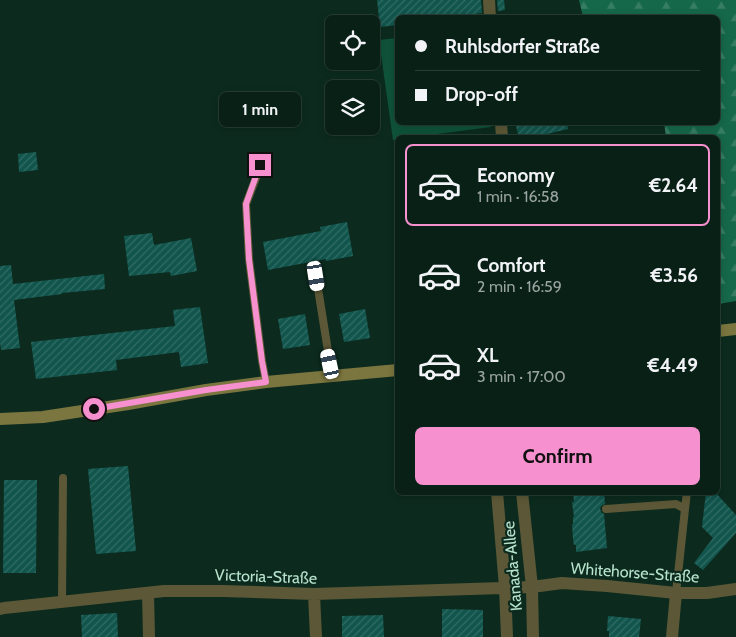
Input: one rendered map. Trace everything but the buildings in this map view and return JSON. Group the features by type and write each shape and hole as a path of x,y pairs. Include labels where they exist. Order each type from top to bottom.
{"main road":[{"path":"720,330 736,329"},
{"path":"0,419 43,417 266,382 395,370"}],"street":[{"path":"489,0 490,15"},
{"name":"Kanada-Allee","path":"496,495 506,587 507,637"},
{"name":"Kanada-Allee","path":"522,495 532,586 534,637"},
{"name":"Whitehorse-Straße","path":"532,586 562,583 707,594 736,589"},
{"name":"Victoria-Straße","path":"0,609 164,591 314,594 532,586"},
{"path":"148,593 149,637"},
{"path":"672,637 676,593"},
{"path":"314,594 316,637"}],"lane":[{"path":"260,165 246,204 249,259 266,382"},
{"path":"316,276 333,376"},
{"path":"62,602 63,478"},
{"path":"676,593 687,495"},
{"path":"606,509 676,504 685,509"}],"green space":[{"path":"579,0 736,0 736,301 720,304 720,135 666,135 664,125 720,125 720,15 583,15"},
{"path":"395,38 395,125 491,125 491,127 429,135 395,135 395,140 393,140 380,40"}],"route":[{"path":"94,409 266,382 249,259 246,204 260,165"}]}
